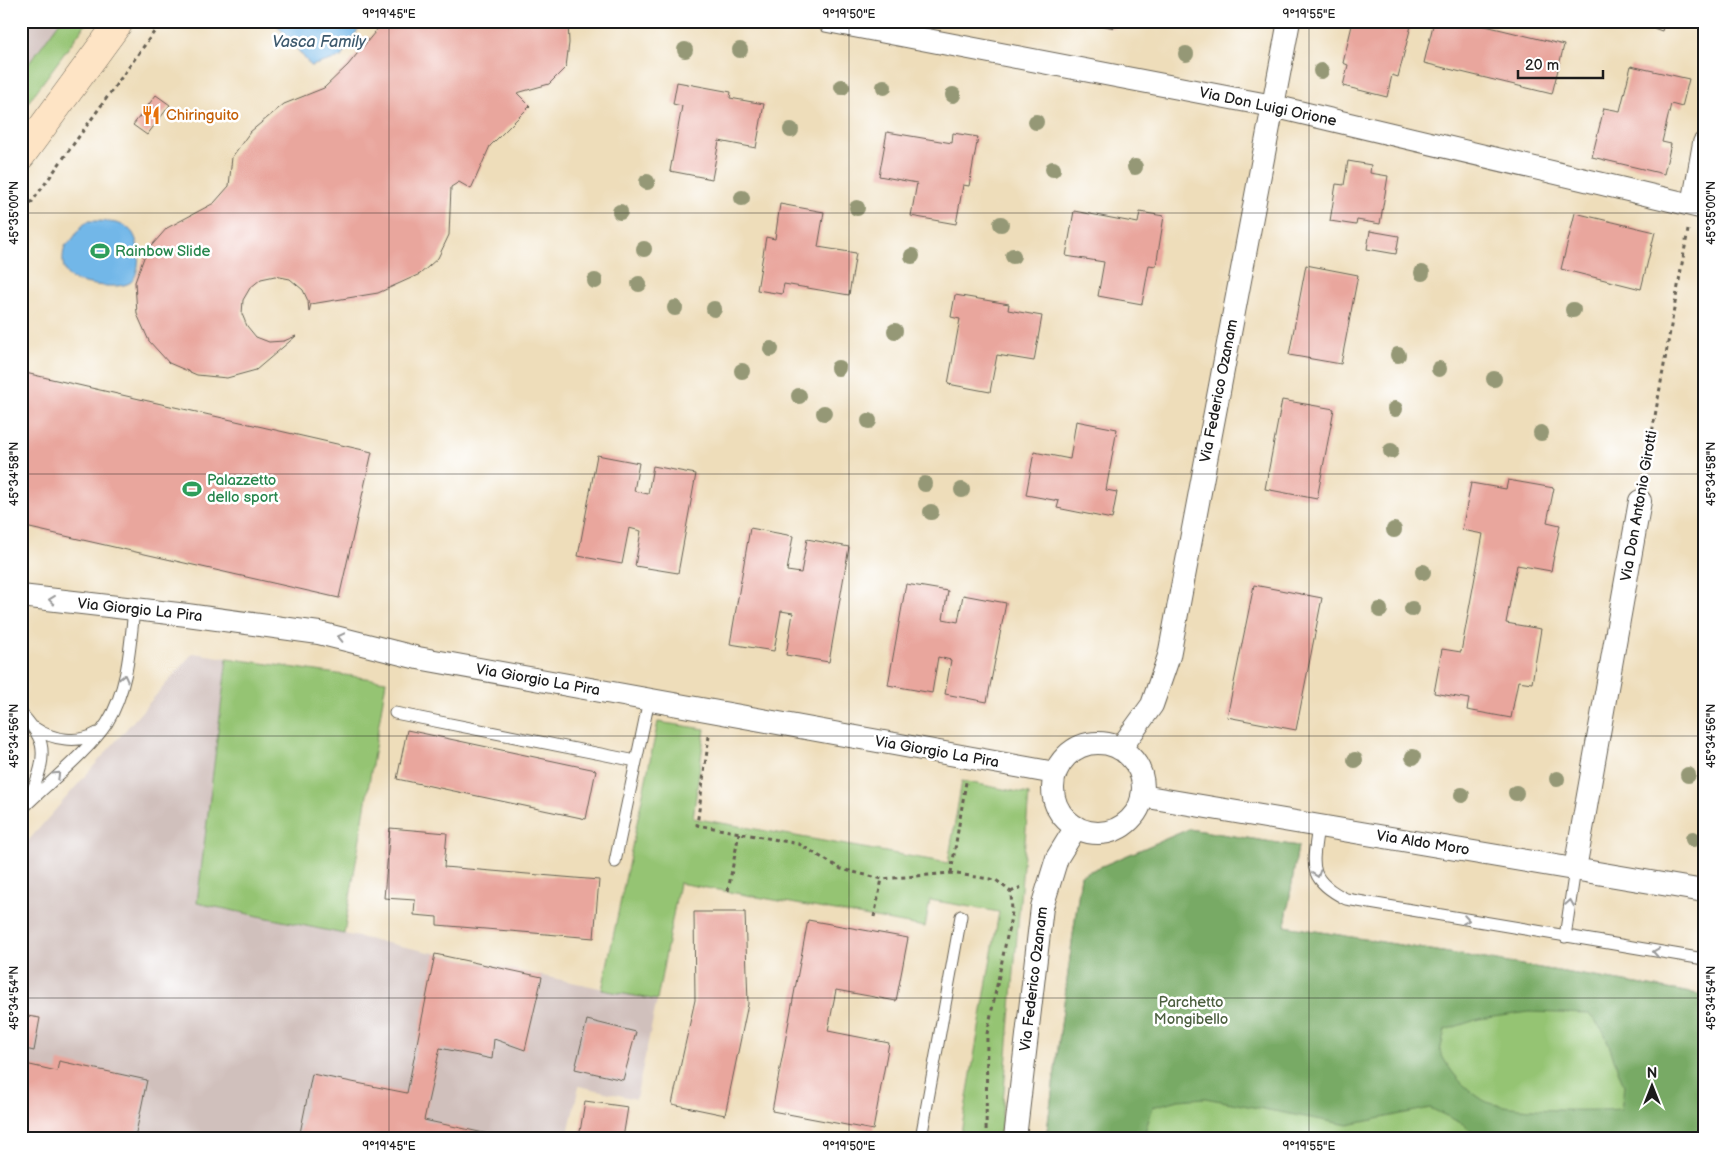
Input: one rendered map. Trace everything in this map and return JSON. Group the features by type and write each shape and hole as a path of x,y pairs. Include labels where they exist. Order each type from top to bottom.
{"main road":[{"path":"21,156 120,21"}],"street":[{"name":"Via Don Luigi Orione","path":"828,21 1273,106 1698,206"},
{"name":"Via Federico Ozanam","path":"1120,749 1152,705 1169,656 1289,21"},
{"path":"1698,206 1704,143"},
{"name":"Via Don Antonio Girotti","path":"1575,869 1640,501"},
{"name":"Via Giorgio La Pira","path":"21,596 319,633 388,651 1055,773"},
{"path":"1095,742 1120,749 1131,758 1139,769 1143,782 1142,796 1137,809 1129,820 1117,828 1104,832 1090,832 1076,827 1066,820 1056,804 1053,785 1055,773 1061,761 1070,752 1082,745 1095,742"},
{"name":"Via Aldo Moro","path":"1142,796 1704,891"},
{"name":"Via Federico Ozanam","path":"1014,1138 1037,943 1046,890 1057,858 1076,827"}],"lane":[{"path":"22,809 91,742 107,723 118,700 126,670 134,609"},
{"path":"615,862 649,700"},
{"path":"21,713 41,744 42,756 34,788 22,809"},
{"path":"394,713 636,761"},
{"path":"31,726 54,737 79,739 88,738 107,723"},
{"path":"1318,826 1314,855 1316,876 1327,888 1346,900 1704,960"},
{"path":"1565,937 1575,869"},
{"path":"922,1138 961,916"}],"path":[{"path":"21,217 162,21"},
{"name":"Via Don Antonio Girotti","path":"1640,501 1698,206"},
{"path":"713,711 697,826 799,844 841,869 882,879 951,873 996,880 1010,892 1012,912 987,1034 986,1138"},
{"path":"951,873 970,758"},
{"path":"728,892 739,834"},
{"path":"874,917 882,879"},
{"path":"1010,892 1023,886 1046,890"}],"shaded area":[{"path":"21,21 60,21 21,74"},
{"path":"193,653 227,658 197,903 657,1000 636,1099 579,1086 567,1138 21,1138 21,849"}],"green space":[{"path":"60,21 88,21 21,112 21,74"},
{"path":"227,658 386,681 344,934 197,903"},
{"path":"658,722 705,729 693,818 948,863 962,781 1029,794 1000,1138 960,1138 999,912 930,900 925,927 679,883 657,1000 602,990"},
{"name":"Parchetto Mongibello","path":"1189,829 1298,846 1285,926 1704,995 1704,1138 1046,1138 1081,875"},
{"name":"Parchetto Mongibello","path":"1189,829 1298,846 1285,926 1704,995 1704,1138 1479,1138 1463,1124 1430,1108 1348,1125 1205,1098 1178,1100 1153,1107 1143,1138 1046,1138 1081,875","holes":["1529,1012 1589,1014 1604,1032 1624,1086 1621,1109 1550,1110 1493,1104 1483,1100 1469,1090 1453,1073 1440,1052 1445,1030 1479,1019"]}],"water":[{"name":"Vasca Family","path":"282,21 359,21 359,28 341,57 311,66 277,25"},
{"name":"Rainbow Slide","path":"89,221 121,224 133,233 139,255 137,271 131,282 119,286 101,286 76,281 65,271 63,254 65,246 82,226"}],"building":[{"path":"384,21 568,21 569,43 566,67 549,84 517,93 530,106 490,146 471,189 459,182 451,187 449,235 438,258 420,274 378,293 311,304 309,312 308,301 303,290 290,279 275,276 261,279 250,288 243,300 242,314 247,326 256,337 269,342 284,341 296,336 256,370 227,378 197,375 169,363 149,341 137,314 135,282 146,252 167,228 214,203 229,186 232,157 250,132 284,104 324,88 348,65"},
{"path":"1084,21 1115,21 1114,28"},
{"path":"1353,21 1412,22 1398,77 1392,75 1387,97 1343,86 1348,65 1343,63"},
{"path":"1434,21 1465,21 1564,45 1552,94 1424,63"},
{"path":"1634,21 1665,21 1662,31"},
{"path":"1631,66 1689,79 1682,107 1671,104 1662,142 1671,144 1664,174 1592,157 1604,108 1620,111"},
{"path":"677,82 731,92 730,98 764,104 756,148 719,141 712,179 670,171 682,106 673,104"},
{"name":"Chiringuito","path":"156,95 170,105 147,135 133,125"},
{"path":"887,132 952,143 953,133 978,137 969,186 963,185 956,224 911,216 917,183 879,176"},
{"path":"1348,161 1371,165 1370,173 1388,176 1380,224 1357,220 1356,225 1330,221 1336,184 1344,185"},
{"path":"780,204 824,212 818,247 856,253 849,295 784,284 782,294 757,290 766,237 775,239"},
{"path":"1074,211 1138,223 1140,212 1164,216 1156,266 1149,265 1142,304 1098,296 1104,262 1066,256"},
{"path":"1575,213 1655,232 1641,289 1561,269"},
{"path":"1370,231 1399,236 1396,254 1367,249"},
{"path":"1306,265 1358,275 1341,364 1289,355"},
{"path":"955,295 1009,304 1008,310 1042,316 1034,361 997,355 990,392 948,384 960,319 951,317"},
{"name":"Palazzetto dello sport","path":"21,372 372,452 339,598 21,526"},
{"path":"1282,400 1334,409 1317,499 1265,489"},
{"path":"1076,421 1117,429 1106,490 1117,492 1112,519 1057,508 1059,501 1026,495 1034,452 1070,459"},
{"path":"597,455 639,463 634,491 648,494 653,466 696,474 678,573 635,566 641,531 629,528 622,564 578,556"},
{"path":"1508,480 1554,488 1547,522 1560,525 1551,571 1517,565 1506,623 1541,629 1532,683 1518,681 1511,718 1467,710 1469,699 1434,693 1442,649 1461,652 1483,534 1462,530 1471,483 1506,489"},
{"path":"750,528 793,536 787,571 801,573 807,539 849,547 829,662 786,655 793,613 781,611 774,651 730,644"},
{"path":"906,584 948,591 943,619 958,622 963,595 1006,603 987,702 945,694 951,660 938,657 932,693 888,685"},
{"path":"1254,585 1322,598 1296,730 1227,717"},
{"path":"407,730 596,770 586,819 397,779"},
{"path":"390,828 447,833 444,867 599,880 594,938 437,925 437,917 414,915 415,900 384,898"},
{"path":"694,912 745,912 748,1004 725,1115 672,1104 695,1000"},
{"path":"808,920 908,938 896,1001 836,990 828,1031 889,1043 873,1130 772,1111"},
{"path":"435,954 542,977 525,1050 494,1039 492,1059 440,1048 424,1120 507,1138 299,1138 312,1074 407,1093"},
{"path":"21,1015 40,1018 34,1051 21,1048"},
{"path":"587,1020 636,1032 623,1080 575,1069"},
{"path":"59,1061 147,1080 135,1138 21,1138 21,1063 57,1071"},
{"path":"585,1101 628,1107 623,1138 579,1138"}],"place":[{"name":"Chiringuito","path":"151,115"},
{"name":"Rainbow Slide","path":"100,251"},
{"name":"Palazzetto dello sport","path":"192,489"}]}
